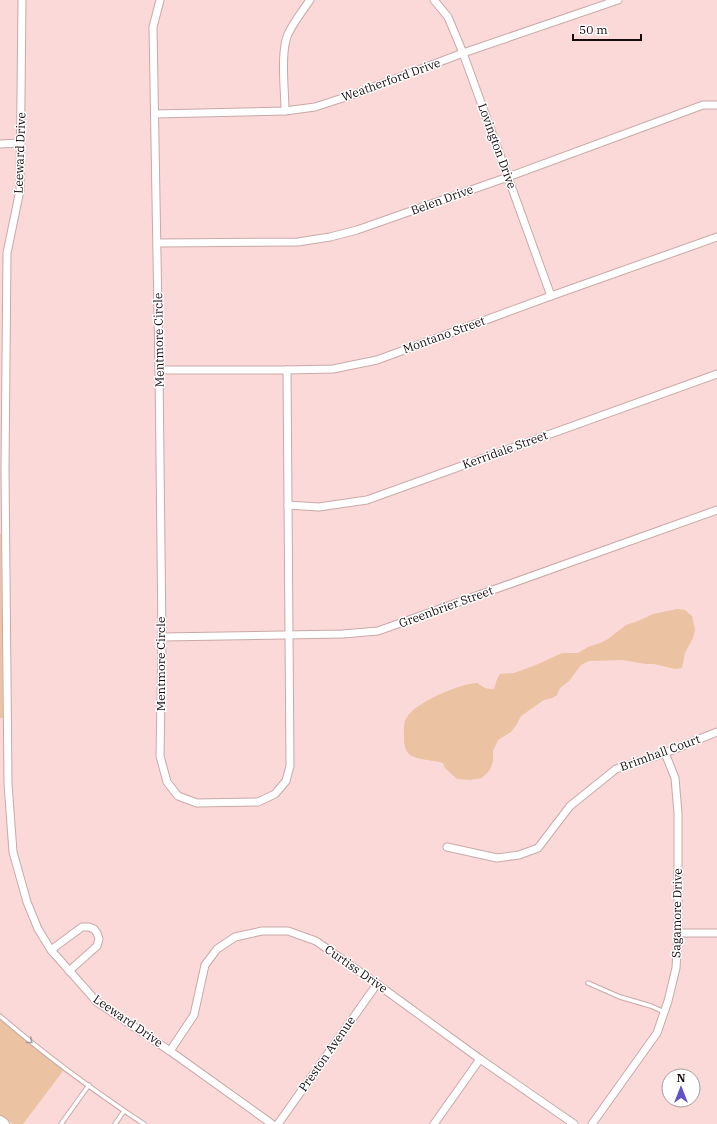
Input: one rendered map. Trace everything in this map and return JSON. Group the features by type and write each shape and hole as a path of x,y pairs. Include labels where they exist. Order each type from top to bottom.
{"street":[{"name":"Leeward Drive","path":"22,0 20,190 7,253 3,469 8,784 13,852 27,902 38,928 51,950 97,1002 170,1051 272,1124"},
{"name":"Mentmore Circle","path":"160,0 153,28 160,370 162,637 160,756 167,782 178,796 197,803 258,802 275,794 286,781 290,766 287,370"},
{"path":"285,111 284,55 288,35 310,0"},
{"name":"Lovington Drive","path":"434,0 448,17 463,53 551,296"},
{"name":"Weatherford Drive","path":"155,114 285,111 315,107 358,93 463,53 618,0"},
{"name":"Belen Drive","path":"158,243 298,242 330,238 508,177 703,105 717,105"},
{"path":"0,144 21,143"},
{"name":"Montano Street","path":"160,370 333,369 377,360 717,237"},
{"name":"Kerridale Street","path":"288,504 319,507 367,500 717,374"},
{"name":"Greenbrier Street","path":"162,637 343,634 378,631 717,510"},
{"name":"Brimhall Court","path":"447,847 497,858 519,855 538,848 570,806 616,769 665,753 717,732"},
{"name":"Sagamore Drive","path":"592,1124 657,1033 668,1001 676,968 678,933 677,806 675,778 665,753"},
{"path":"51,950 82,928 89,927 94,929 99,939 97,946 69,971"},
{"name":"Curtiss Drive","path":"170,1051 194,1015 205,965 218,949 235,937 262,931 288,931 316,942 574,1124"},
{"path":"678,933 717,933"},
{"name":"Preston Avenue","path":"278,1124 377,984"},
{"path":"434,1124 480,1059"},
{"path":"0,1121 4,1124"}],"lane":[{"path":"588,983 620,997 651,1006 664,1012"},
{"path":"0,1016 30,1042 144,1124"},
{"path":"61,1124 89,1085"},
{"path":"114,1124 124,1111"}],"shaded area":[{"path":"1,534 3,718 0,718"},
{"path":"677,609 685,610 692,616 695,630 693,638 685,653 682,668 675,669 654,664 622,660 589,661 581,665 569,681 560,688 557,695 544,700 521,716 511,732 498,740 493,751 493,761 490,770 482,778 470,780 457,779 445,768 443,763 417,758 407,752 404,740 404,727 407,717 419,706 440,694 461,686 478,683 485,688 494,689 500,674 514,673 562,653 578,653 588,647 608,639 626,625 653,614"},
{"path":"0,1015 5,1022 66,1067 23,1124 13,1124 0,1115"}]}
